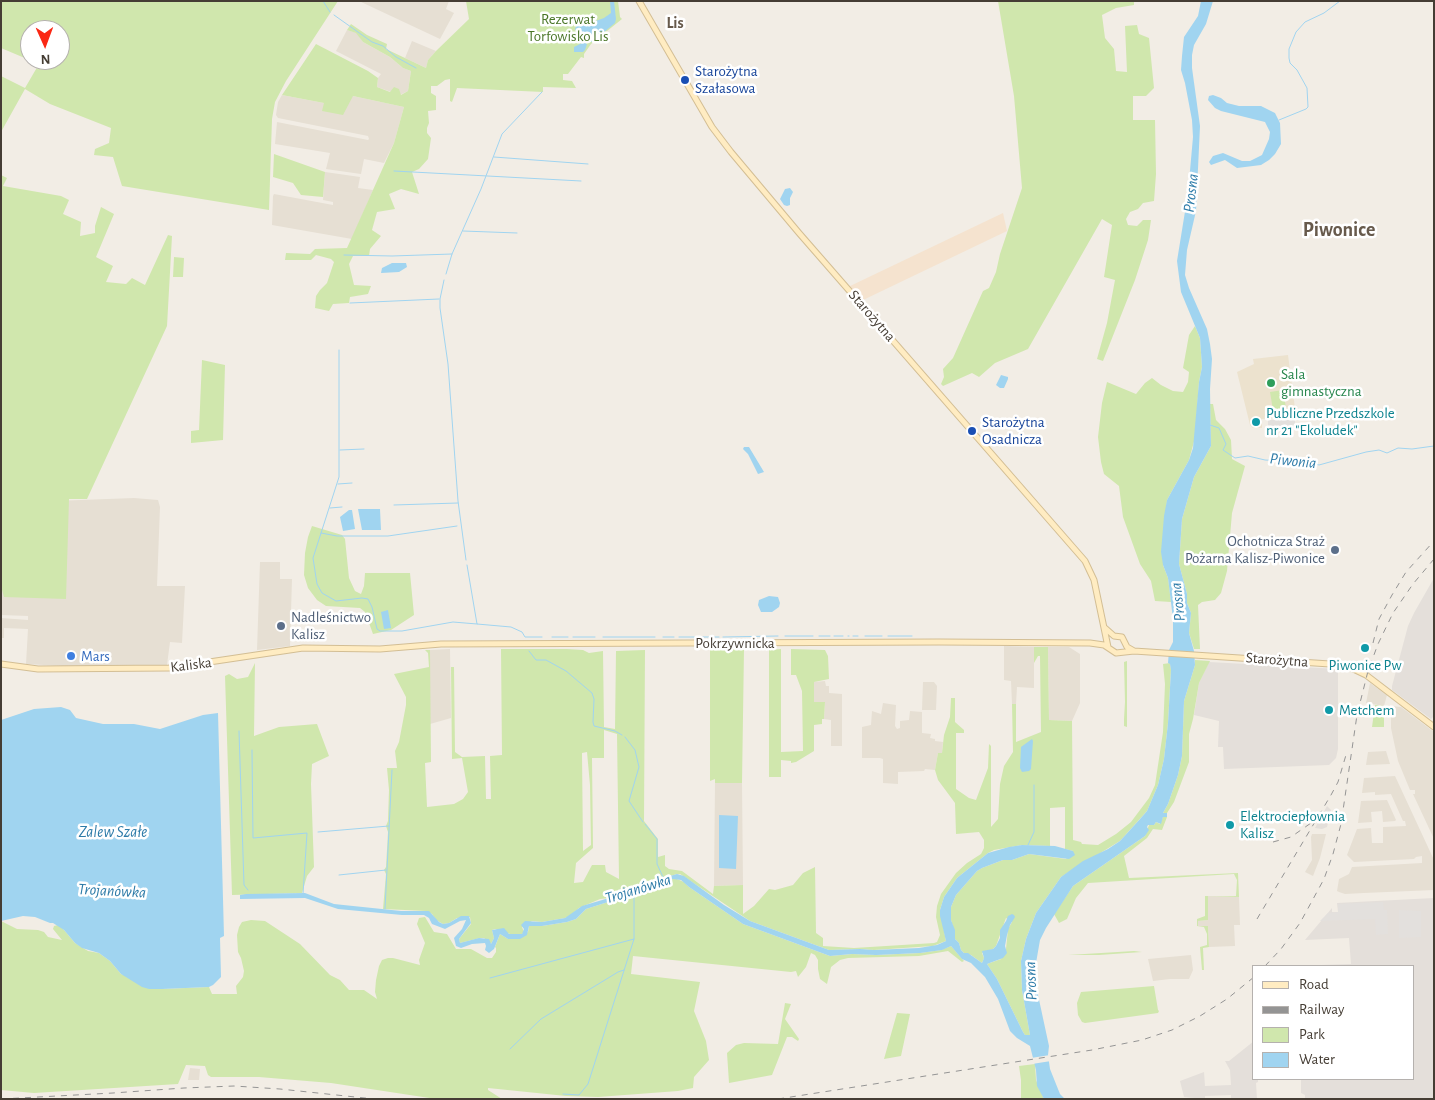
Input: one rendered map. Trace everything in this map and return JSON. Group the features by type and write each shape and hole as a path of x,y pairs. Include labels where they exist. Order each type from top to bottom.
{"street":[{"name":"Starożytna","path":"639,1 712,127 731,152 799,234 1085,562 1094,580 1108,644"},
{"path":"1093,643 1102,638 1104,628 1114,636 1122,637 1125,644 1134,651"},
{"path":"1114,636 1108,644 1114,652 1134,651"},
{"name":"Pokrzywnicka","path":"380,649 441,644 938,642 1108,644"},
{"path":"1121,651 1125,644"},
{"name":"Kaliska","path":"1,664 38,669 169,668 303,648 380,649"},
{"name":"Starożytna","path":"1134,651 1335,664 1352,668 1368,677 1434,727"}],"shaded area":[{"path":"359,1 449,1 446,9 454,13 440,39"},
{"path":"347,30 357,33 363,42 390,57 403,68 411,71 408,91 400,95 377,87 378,78 381,74 336,51"},
{"path":"412,41 436,51 428,60 426,68 405,58"},
{"path":"282,95 324,103 353,96 404,107 394,143 384,163 364,159 361,174 326,169 330,153 275,144 277,122 369,139 368,136 278,118 276,115 278,102"},
{"path":"325,172 360,177 358,188 373,190 352,239 272,225 274,194 333,205 333,202 323,200"},
{"path":"1003,213 1007,231 861,301 848,287"},
{"path":"1288,355 1296,416 1262,419 1262,428 1253,428 1250,425 1237,372 1254,364 1253,359"},
{"path":"1268,420 1295,420 1295,425 1290,426 1290,428 1268,429"},
{"path":"134,498 158,500 160,507 157,586 185,586 182,643 170,642 167,665 79,667 26,664 28,629 4,628 4,638 1,638 1,618 28,620 28,616 1,615 1,503"},
{"path":"260,562 280,562 280,579 292,579 290,646 257,650"},
{"path":"1434,578 1434,716 1431,719 1392,690 1392,686 1408,626"},
{"path":"1004,646 1034,647 1034,688 1017,687 1016,704 1012,704 1011,681 1004,680"},
{"path":"1048,647 1069,647 1080,654 1080,703 1072,721 1049,720"},
{"path":"450,649 451,718 430,724 430,650"},
{"path":"1209,662 1338,669 1338,749 1336,758 1329,765 1224,769 1223,747 1218,747 1219,721 1194,715 1199,683"},
{"path":"825,681 826,686 829,686 829,693 842,694 842,746 831,746 831,720 824,719 825,703 814,702 814,682"},
{"path":"923,682 934,682 937,686 936,710 922,710"},
{"path":"1370,683 1387,695 1384,706 1366,703"},
{"path":"883,703 896,705 895,726 897,729 900,728 900,721 909,720 910,711 922,712 922,733 931,734 930,738 943,742 942,753 938,753 935,770 925,769 924,771 898,772 898,784 883,783 883,759 862,758 862,727 871,725 872,711 881,714"},
{"path":"1391,706 1401,707 1434,732 1434,839 1413,794 1415,794 1415,790 1410,790 1398,761 1391,728"},
{"path":"1386,751 1390,764 1366,765 1368,752"},
{"path":"1395,776 1434,860 1434,890 1345,894 1339,892 1337,891 1339,879 1349,874 1352,867 1422,863 1422,856 1414,859 1354,862 1347,855 1357,829 1371,828 1372,843 1383,843 1383,827 1406,826 1391,794 1375,795 1375,792 1362,793 1364,778"},
{"path":"715,783 742,783 743,885 714,886"},
{"path":"1387,800 1395,821 1383,822 1382,811 1371,812 1372,822 1358,823 1361,801"},
{"path":"1327,806 1331,810 1327,827 1322,829 1315,828"},
{"path":"1312,834 1326,834 1313,876 1305,872 1312,860"},
{"path":"1208,896 1239,897 1240,925 1234,925 1235,946 1209,947 1208,926 1198,926 1197,921 1208,920"},
{"path":"1434,898 1434,1099 1305,1099 1305,1095 1301,1093 1301,1080 1415,1080 1415,965 1321,965 1351,964 1349,938 1305,940 1332,908 1332,912 1338,912 1337,903"},
{"path":"1383,902 1384,910 1387,910 1388,934 1376,935 1375,919 1320,921 1328,913 1338,912 1338,904"},
{"path":"1399,910 1421,911 1421,937 1399,938"},
{"path":"1191,955 1193,970 1189,979 1153,981 1148,959"},
{"path":"1252,1043 1252,1080 1258,1080 1256,1083 1257,1099 1231,1099 1231,1095 1205,1096 1205,1099 1184,1097 1180,1081 1204,1072 1205,1086 1231,1085 1230,1070 1225,1061 1229,1061"},
{"path":"190,1068 200,1069 199,1080 188,1080"}],"green space":[{"path":"1,1 338,1 286,81 275,102 272,119 269,210 122,186 113,157 94,155 95,149 109,143 111,128 50,104 25,89 1,132 1,76 25,88 36,70 70,70 70,20 20,20 20,56 1,48"},
{"name":"Rezerwat Torfowisko Lis","path":"466,1 618,1 620,17 622,19 591,44 584,54 584,58 581,57 568,74 563,74 563,80 572,81 576,88 543,87 543,92 457,88 452,102 450,101 450,79 437,86 431,86 431,93 436,96 436,110 428,111 429,123 427,133 431,138 428,159 419,169 412,172 419,194 401,189 389,194 395,209 377,212 372,230 381,236 370,249 369,256 353,256 349,264 354,285 371,286 368,294 350,297 349,303 333,304 329,311 315,308 316,296 327,283 334,262 331,259 316,255 311,260 285,260 286,253 310,254 315,249 347,248 394,143 404,107 353,96 343,115 322,111 324,103 282,95 316,44 378,78 377,87 390,92 394,87 399,89 401,95 408,91 411,71 403,68 390,57 363,42 356,33 347,30 351,24 367,35 387,44 386,49 426,68 428,60 469,19"},
{"path":"998,1 1134,1 1134,5 1116,8 1102,15 1105,38 1114,49 1116,71 1127,72 1125,26 1137,25 1139,34 1149,38 1154,88 1146,96 1133,96 1133,120 1155,120 1156,174 1154,201 1143,203 1138,209 1130,212 1126,219 1128,225 1137,226 1143,220 1151,220 1148,240 1135,280 1103,361 1097,359 1107,323 1115,280 1104,277 1112,225 1102,219 1028,349 995,363 979,377 972,373 943,386 941,384 944,377 943,369 953,358 983,291 989,288 996,272 1000,254 1022,188 1014,96"},
{"path":"274,154 325,172 323,197 301,195 293,183 273,177"},
{"path":"1,175 7,178 3,186 61,196 69,200 63,214 81,222 80,236 95,233 95,226 101,207 114,214 96,257 113,266 106,282 126,284 132,278 145,285 168,235 172,236 167,326 87,499 69,499 66,599 4,597 1,586"},
{"path":"174,257 184,258 183,277 173,277"},
{"path":"1195,326 1200,338 1202,367 1199,382 1195,438 1189,460 1167,500 1163,565 1168,578 1171,602 1155,601 1151,581 1140,564 1123,517 1119,486 1104,474 1098,437 1102,403 1107,382 1136,394 1152,378 1173,391 1183,392 1188,382 1189,372 1183,368 1189,335"},
{"path":"202,360 225,365 223,440 191,443 191,431 199,430"},
{"path":"1283,390 1287,414 1274,416 1270,392"},
{"path":"1210,404 1213,404 1216,420 1225,429 1231,440 1232,459 1245,466 1232,513 1227,571 1221,593 1215,600 1202,602 1198,605 1200,649 1194,649 1189,633 1191,613 1187,603 1187,594 1179,564 1182,519 1194,477 1211,446"},
{"path":"312,526 342,535 345,539 349,578 355,591 361,594 365,573 410,573 414,615 391,630 373,634 365,612 360,608 326,606 317,600 308,588 304,575 305,553"},
{"path":"1034,647 1048,647 1049,720 1072,721 1073,840 1082,844 1098,845 1131,822 1149,798 1155,785 1163,732 1165,684 1163,664 1170,663 1171,670 1164,759 1158,785 1147,811 1120,841 1061,877 1036,913 1026,939 1021,961 1022,990 1030,1035 1025,1035 1023,1032 997,979 987,964 1001,959 1006,949 1008,929 1012,922 1006,918 996,946 982,953 984,958 982,963 961,950 959,943 955,939 951,920 951,907 956,895 977,871 982,868 1003,860 1012,860 1029,854 1066,859 1073,851 1065,849 1065,807 1050,808 1050,846 1022,845 994,850 957,878 944,897 940,910 946,941 933,946 874,950 829,950 750,921 680,874 619,891 609,898 600,899 579,908 565,918 542,922 532,921 522,927 524,932 522,934 513,935 495,929 492,930 494,938 491,944 484,938 460,943 459,939 471,924 470,917 457,918 443,924 426,911 383,909 386,874 384,870 386,867 388,832 386,826 388,821 389,790 387,768 397,768 395,751 399,742 406,705 406,697 394,674 429,667 428,653 425,650 430,650 431,762 425,763 427,807 454,804 463,799 468,792 462,758 452,759 451,667 454,667 455,752 462,757 485,756 486,799 491,799 490,756 502,755 501,649 567,649 583,650 589,653 603,651 604,727 615,729 616,651 645,650 644,821 658,839 658,857 665,855 665,866 669,869 682,871 713,894 714,886 743,885 743,914 754,906 769,889 775,890 793,885 803,873 815,867 816,933 823,938 823,946 854,948 937,942 940,935 936,917 941,894 956,873 981,854 984,848 984,840 979,832 956,834 955,803 938,780 935,770 938,753 942,753 944,735 950,717 951,698 955,698 955,722 964,730 964,733 956,733 956,789 969,798 976,800 988,768 989,744 991,746 991,827 998,819 1000,784 1004,766 1013,752 1012,704 1016,704 1016,742 1041,732 1040,656 1038,656 1034,663","holes":["604,730 617,734 619,879 606,872 605,865 592,865 583,882 574,883 576,863 593,848 592,758 604,758","587,752 590,785 591,845 583,851 582,753"]},
{"path":"744,649 742,783 715,783 715,779 710,781 710,650"},
{"path":"781,649 781,752 803,751 802,691 796,675 791,675 791,649 825,650 828,656 829,679 814,682 814,702 825,702 822,724 814,725 814,751 796,762 791,763 791,761 781,760 781,777 769,777 769,650"},
{"path":"1195,660 1210,661 1199,683 1189,734 1189,762 1174,802 1167,813 1163,813 1178,775 1182,756 1184,701"},
{"path":"1127,661 1127,727 1124,726 1124,662"},
{"path":"255,663 254,736 279,727 317,724 329,756 312,764 314,867 307,876 302,893 232,895 225,676 229,674 237,679 248,677"},
{"path":"1375,705 1384,706 1384,727 1372,727"},
{"path":"1163,817 1167,817 1162,830 1153,829 1147,838 1124,856 1129,878 1238,873 1239,897 1208,896 1236,896 1237,880 1234,874 1088,883 1076,898 1067,919 1059,923 1054,914 1073,886 1145,836 1149,825 1154,825 1156,822 1160,824"},
{"path":"673,879 684,882 743,924 830,956 920,953 941,950 951,946 964,961 962,962 948,951 919,956 848,958 840,960 831,967 827,984 820,979 818,960 811,953 806,967 798,977 796,971 633,956 631,974 700,982 694,1011 706,1041 709,1060 694,1077 693,1088 678,1091 598,1097 566,1096 488,1088 488,1090 502,1099 436,1099 331,1083 259,1077 211,1077 208,1075 205,1066 186,1065 178,1084 34,1093 1,1090 1,921 17,929 38,930 44,932 48,937 62,940 53,929 54,926 58,925 75,943 88,951 99,953 110,961 121,974 162,989 209,987 212,994 237,994 236,986 243,977 244,971 238,952 237,935 239,927 242,922 251,920 265,921 300,944 330,975 340,980 349,990 364,990 377,999 375,992 376,980 382,960 393,958 420,965 419,960 425,943 417,924 419,918 425,917 434,932 447,934 456,949 471,949 487,958 492,958 496,952 495,947 500,934 508,939 528,932 529,926 567,922 576,919 586,909"},
{"path":"1205,896 1208,896 1208,920 1198,921 1198,926 1208,926 1209,947 1203,948 1204,970 1202,970 1200,947 1207,945 1207,934 1204,927 1197,926 1197,919 1205,916"},
{"path":"1134,951 1142,952 1068,955"},
{"path":"1154,986 1158,1013 1085,1023 1082,1022 1078,1015 1077,1003 1081,992"},
{"path":"785,1003 791,1004 785,1019 799,1039 798,1041 792,1037 787,1037 772,1075 729,1083 727,1053 736,1045 744,1043 778,1044"},
{"path":"897,1013 910,1014 901,1056 884,1059"},
{"path":"1035,1064 1036,1080 1044,1099 1021,1099 1019,1066"}],"water":[{"path":"610,1 614,1 615,23 592,42 579,36 575,29 578,22 593,22 604,18 611,13"},
{"path":"1201,1 1213,1 1206,24 1194,45 1192,55 1200,126 1196,211 1187,250 1185,275 1207,329 1210,344 1212,359 1210,389 1211,446 1194,477 1182,519 1179,564 1187,594 1187,603 1191,613 1189,633 1194,651 1195,665 1184,701 1182,756 1178,775 1163,813 1167,813 1167,817 1163,817 1161,824 1156,822 1154,825 1148,825 1149,830 1145,836 1073,886 1040,940 1035,981 1049,1046 1050,1069 1060,1094 1065,1099 1044,1099 1037,1086 1036,1070 1030,1046 1010,1031 998,999 985,977 971,963 962,959 951,946 942,950 920,953 830,956 743,924 681,880 673,879 622,895 586,909 576,919 567,922 529,926 527,935 520,939 508,939 500,934 494,949 489,953 485,950 485,943 472,944 461,948 456,946 454,938 462,929 466,920 445,929 432,924 429,918 424,915 402,915 338,909 305,898 240,899 240,895 246,894 305,893 334,904 401,911 429,911 443,924 449,923 461,916 469,916 471,923 459,939 460,943 479,938 489,939 491,944 494,938 492,930 504,928 509,934 522,934 524,929 521,925 525,921 542,922 565,918 582,906 609,898 619,891 677,874 684,876 750,921 829,950 919,948 937,945 946,941 940,916 944,897 957,878 988,853 1022,845 1055,846 1073,851 1075,855 1069,859 1029,854 1012,860 1003,860 982,868 977,871 956,895 951,907 951,920 955,930 955,939 959,943 961,950 982,963 984,958 982,951 993,949 996,946 1000,938 1000,930 1008,916 1014,915 1015,917 1007,935 1005,946 1007,953 1003,958 987,964 997,979 1023,1032 1025,1035 1030,1035 1022,990 1021,961 1026,939 1036,913 1061,877 1083,861 1120,841 1147,811 1158,785 1164,759 1171,670 1168,663 1169,650 1173,642 1173,619 1168,578 1161,552 1164,516 1167,500 1189,460 1193,448 1202,367 1200,338 1181,292 1177,261 1188,193 1193,137 1192,120 1181,70 1182,56 1184,37 1198,16"},
{"path":"584,42 587,44 583,52 574,52 574,47"},
{"path":"1213,95 1227,103 1239,106 1261,106 1275,113 1280,123 1281,144 1269,160 1261,165 1237,168 1225,160 1211,165 1209,162 1213,156 1223,153 1242,161 1250,161 1262,155 1270,132 1265,122 1215,108 1208,100 1209,96"},
{"path":"790,188 793,192 790,198 790,205 787,206 780,199 785,189"},
{"path":"392,263 406,263 407,267 399,272 381,273 382,268"},
{"path":"1001,375 1008,377 1004,388 996,385"},
{"path":"744,447 749,447 764,472 758,474 748,454 743,449"},
{"path":"358,509 380,509 381,530 362,530"},
{"path":"349,510 352,510 355,529 343,531 340,517"},
{"path":"769,596 778,597 779,607 772,612 761,612 758,605 759,600"},
{"path":"388,610 391,628 384,629 381,612"},
{"name":"Zalew Szałe","path":"61,707 70,710 76,718 103,724 134,724 160,729 203,715 218,713 224,936 220,938 221,977 213,985 209,987 162,989 142,987 121,974 110,961 99,953 82,948 75,943 64,930 53,923 35,917 23,916 1,921 1,720 34,709"},
{"path":"1032,739 1031,769 1022,772 1020,768 1021,747"},
{"path":"719,815 738,816 736,869 719,868"}],"pier":[{"path":"1050,1055 1051,1061 1032,1064 1031,1058"}],"waterway":[{"path":"323,1 330,12"},
{"path":"1279,120 1308,107 1307,88 1297,70 1290,63 1289,58 1289,49 1296,32 1305,22 1324,13 1340,1"},
{"path":"334,15 372,42 383,46 396,57 416,68"},
{"path":"446,274 452,254 481,189 502,134 542,92"},
{"path":"494,157 588,164"},
{"path":"394,171 581,181"},
{"path":"463,231 517,233"},
{"path":"344,255 452,254"},
{"path":"444,280 440,308 448,364 458,501 466,560"},
{"path":"350,303 439,299"},
{"path":"339,350 339,477 313,558 317,584 322,593 336,601 368,599 372,607 377,629 380,631 402,631 453,622 477,624"},
{"name":"Piwonia","path":"1210,425 1219,428 1226,444 1223,450 1235,458 1248,456 1265,460 1307,462 1319,465 1366,452 1379,450 1387,453 1398,448 1412,449 1434,446"},
{"path":"340,450 364,449"},
{"path":"338,484 352,483"},
{"path":"394,505 458,503"},
{"path":"330,508 342,507"},
{"path":"321,533 337,536 388,536 457,526"},
{"path":"467,565 477,624 511,627 522,632 525,637 542,637"},
{"path":"723,637 778,636"},
{"path":"785,636 813,636"},
{"path":"819,636 830,636"},
{"path":"834,636 843,636"},
{"path":"853,636 858,636"},
{"path":"865,636 882,636"},
{"path":"888,636 912,636"},
{"path":"552,637 568,637"},
{"path":"573,637 595,637"},
{"path":"603,637 655,637"},
{"path":"663,637 674,637"},
{"path":"679,637 719,637"},
{"path":"529,651 536,660 546,660 566,671 592,693 594,699 594,726 615,731 622,735"},
{"path":"239,731 244,885 248,890"},
{"path":"625,737 635,750 639,767 629,801 643,822"},
{"path":"252,750 253,838 307,833 303,894"},
{"path":"385,909 392,770"},
{"path":"1028,845 1034,832 1034,785"},
{"name":"Trojanówka","path":"645,824 657,839 657,864 663,877"},
{"path":"318,832 389,826"},
{"path":"339,875 386,870"},
{"name":"Trojanówka","path":"563,1094 579,1095 588,1084 634,939 634,892"},
{"path":"490,978 634,939"},
{"path":"510,1049 541,1019 624,970"}],"railway":[{"path":"1373,643 1379,619 1392,595 1406,572 1434,541"},
{"path":"1266,965 1281,949 1300,923 1324,879 1341,824 1357,715 1368,671 1378,644 1393,613 1413,584 1434,559"},
{"path":"1257,919 1331,795 1338,782 1346,755"},
{"path":"1273,842 1291,837 1311,823"},
{"path":"778,1099 1092,1050 1142,1040 1172,1030 1200,1016 1227,999 1252,979"},
{"path":"1,1099 234,1086 374,1099"}],"place":[{"name":"Starożytna Szałasowa","path":"685,80"},
{"name":"Sala gimnastyczna","path":"1271,383"},
{"name":"Publiczne Przedszkole nr 21 \"Ekoludek\"","path":"1256,422"},
{"name":"Starożytna Osadnicza","path":"972,431"},
{"name":"Ochotnicza Straż Pożarna Kalisz-Piwonice","path":"1335,550"},
{"name":"Nadleśnictwo Kalisz","path":"281,626"},
{"name":"Piwonice Pw","path":"1365,648"},
{"name":"Mars","path":"71,656"},
{"name":"Metchem","path":"1329,710"},
{"name":"Elektrociepłownia Kalisz","path":"1230,825"}],"district":[{"name":"Lis","path":"675,23"},
{"name":"Piwonice","path":"1339,230"}],"water label":[{"name":"Prosna","path":"1191,193"},
{"name":"Prosna","path":"1178,602"},
{"name":"Prosna","path":"1031,981"}]}
